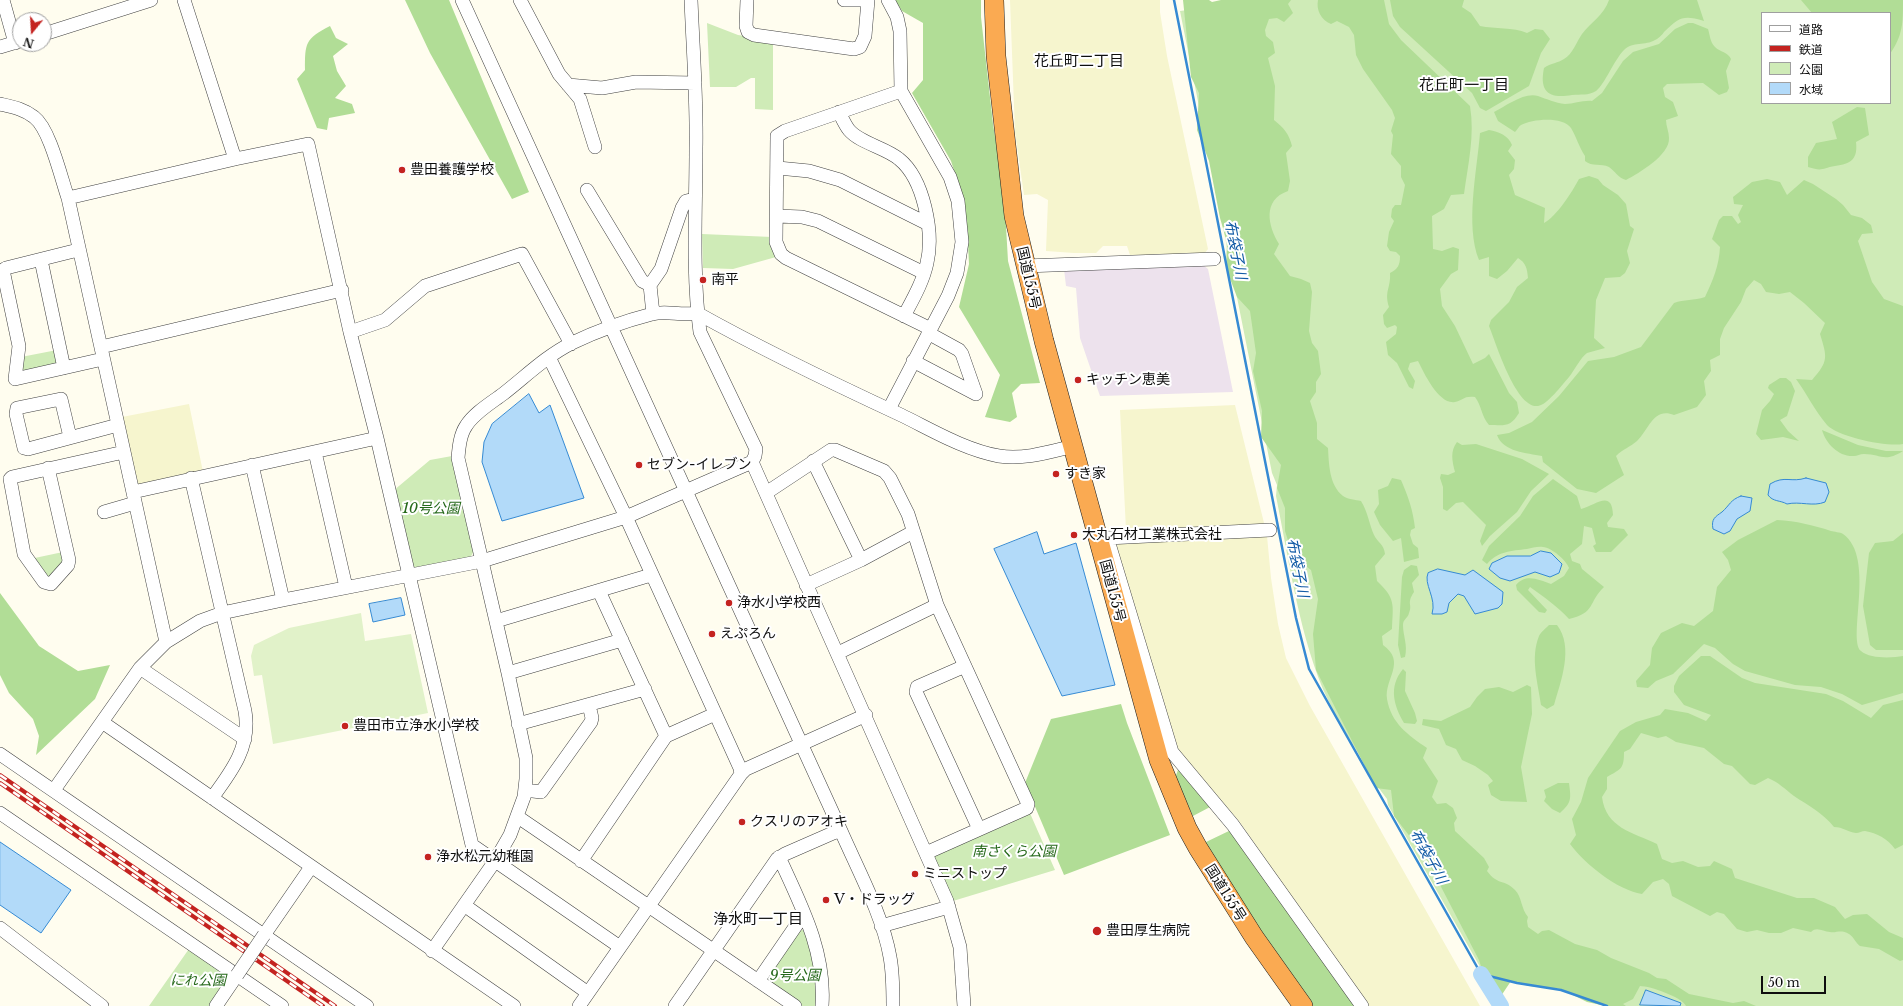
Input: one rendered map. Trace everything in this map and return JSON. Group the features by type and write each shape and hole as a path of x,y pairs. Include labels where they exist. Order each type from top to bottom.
{"highway":[{"name":"国道155号","path":"994,0 996,56 1014,216 1044,341 1074,446 1103,539 1156,752 1187,828 1221,888 1303,1006"}],"street":[{"path":"3,0 12,25"},
{"path":"52,31 151,0"},
{"path":"184,0 236,159"},
{"path":"462,0 685,492 841,831 881,926 890,956 893,1006"},
{"path":"520,0 559,74 580,99 595,147"},
{"path":"54,790 140,668 166,642 188,628 222,613 482,561 626,518 752,462 756,449 700,332 697,313 694,199 696,149 695,83 690,0"},
{"path":"747,0 746,26 748,32 754,35 854,49 860,47 865,36 868,0"},
{"path":"844,0 863,0"},
{"path":"888,0 897,16 900,31 901,91 945,167 958,201 962,242 957,273 948,296 889,409"},
{"path":"0,47 12,44"},
{"path":"568,85 602,88 636,82 695,83"},
{"path":"901,91 784,131 777,136 778,168 776,242 781,254 786,258 904,316 959,350 962,354 976,394 913,361"},
{"path":"0,104 19,108 30,114 46,132 68,198 78,250 166,642"},
{"path":"839,112 852,133 898,158 911,171 919,186 928,224 928,262 904,316"},
{"path":"68,198 308,144 342,290 350,332 378,438 471,843 620,947"},
{"path":"778,168 809,171 840,180 928,224"},
{"path":"587,190 642,281 650,285"},
{"path":"653,314 650,285 661,269 682,208 686,201 694,199"},
{"path":"777,216 802,217 818,222 924,273"},
{"path":"78,250 3,270 19,346 15,379 64,368 102,353 342,290"},
{"path":"350,332 385,320 425,286 522,254 571,344"},
{"path":"1025,266 1214,259"},
{"path":"41,260 64,368"},
{"path":"432,951 495,861 518,817 525,790 526,758 508,673 460,470 458,458 462,434 470,420 549,357 571,344 611,327 653,314 662,313 684,316 697,313 964,445 999,456 1017,457 1034,456 1074,446"},
{"path":"549,357 626,518 740,768 741,774"},
{"path":"70,437 61,400 17,408 16,414 24,448 70,437 118,425"},
{"path":"104,512 134,498 191,478 378,438"},
{"path":"766,493 831,450 835,450 884,472 890,478 905,507 937,605 1028,804 1027,808 926,853"},
{"path":"48,468 69,560 68,565 50,584 44,582 24,554 9,482 12,477 48,468 124,452"},
{"path":"315,452 346,587"},
{"path":"814,461 861,560"},
{"path":"752,462 806,585 866,715 949,907 960,947 964,1006"},
{"path":"252,465 283,600"},
{"path":"191,478 245,711 245,739 237,763 212,798"},
{"path":"1270,530 1103,539 1172,752 1233,825 1362,1006"},
{"path":"806,585 861,560 913,532"},
{"path":"496,621 651,574"},
{"path":"599,591 666,736"},
{"path":"838,653 937,605"},
{"path":"508,673 622,640"},
{"path":"965,666 917,686 916,692 979,829"},
{"path":"140,668 245,739"},
{"path":"518,724 645,689"},
{"path":"525,790 541,792 591,722 592,718 589,705"},
{"path":"581,861 666,736 715,714"},
{"path":"579,1006 741,774 746,769 866,715"},
{"path":"102,722 432,951 514,1006"},
{"path":"0,754 367,1006"},
{"path":"0,813 282,1006"},
{"path":"518,817 795,1006"},
{"path":"675,1006 779,857 833,833 841,831"},
{"path":"779,857 804,914 818,951 823,978 822,1006"},
{"path":"216,1006 311,867"},
{"path":"464,905 588,993"},
{"path":"881,926 949,907"},
{"path":"758,981 804,914"},
{"path":"0,928 102,1006"}],"shaded area":[{"path":"1202,264 1208,269 1233,392 1100,396 1080,338 1076,288 1066,286 1064,269"}],"green space":[{"path":"405,0 449,0 529,192 512,199 430,53"},
{"path":"895,0 981,0 981,17 993,124 1004,192 1008,261 1040,383 1021,384 1012,393 1017,417 1010,422 985,417 1000,375 959,307 969,264 967,224 960,189 951,161 912,93 923,80 923,23 902,11"},
{"path":"1010,0 1160,0 1160,12 1167,56 1208,249 1204,254 1130,255 1127,246 1103,246 1096,253 1046,251 1048,200 1037,194 1024,195 1015,132"},
{"path":"1183,0 1209,0 1212,2 1221,0 1291,0 1288,4 1293,13 1284,22 1277,18 1269,19 1265,30 1266,36 1273,42 1275,53 1268,58 1275,86 1274,120 1286,132 1292,146 1286,153 1290,181 1288,191 1280,195 1271,207 1270,222 1279,244 1274,254 1290,276 1310,283 1312,292 1309,331 1312,343 1318,351 1321,374 1316,382 1316,392 1310,401 1317,423 1317,439 1328,448 1332,480 1335,486 1343,496 1361,501 1374,535 1382,546 1385,554 1375,566 1377,581 1388,593 1393,608 1392,629 1382,636 1383,645 1390,651 1394,664 1388,685 1387,699 1396,722 1401,728 1427,748 1423,758 1438,781 1432,797 1437,804 1446,803 1453,808 1457,818 1454,823 1455,831 1484,858 1489,867 1487,871 1491,876 1498,881 1508,884 1515,890 1528,917 1528,927 1538,934 1542,931 1549,930 1575,944 1597,950 1611,958 1649,973 1657,978 1666,979 1689,994 1733,1003 1744,1001 1756,1006 1686,1006 1679,999 1645,986 1640,986 1633,999 1623,1004 1626,1006 1606,1006 1587,1002 1561,989 1529,986 1511,981 1501,996 1504,1006 1496,1006 1490,994 1479,960 1425,856 1394,816 1391,790 1376,788 1316,670 1313,634 1318,599 1311,570 1293,556 1285,531 1285,508 1277,488 1281,465 1261,437 1262,411 1253,371 1256,353 1250,311 1237,297 1226,268 1227,242 1220,218 1209,161 1197,130 1199,93 1191,77"},
{"path":"1225,0 1903,0 1903,1006 1613,1006 1562,988 1483,972 1388,805 1387,799 1378,787 1328,700 1318,677 1310,652 1296,600 1276,496 1277,485 1272,473 1180,11 1225,5"},
{"path":"1318,0 1384,0 1389,24 1401,40 1470,106 1472,128 1464,194 1451,195 1444,209 1432,216 1433,249 1442,251 1453,247 1459,249 1458,270 1451,274 1440,289 1442,306 1455,326 1473,364 1485,358 1489,354 1509,393 1517,402 1519,413 1513,421 1506,425 1489,425 1484,418 1475,397 1466,398 1455,402 1449,402 1443,399 1433,387 1418,361 1410,363 1408,369 1415,381 1413,389 1409,387 1397,363 1388,355 1386,342 1396,334 1397,327 1395,325 1387,328 1384,324 1383,315 1389,307 1387,293 1390,282 1390,273 1398,266 1400,256 1396,252 1390,251 1387,246 1389,232 1394,221 1391,217 1392,209 1395,205 1401,205 1405,185 1401,177 1401,166 1391,154 1393,135 1391,131 1395,118 1392,110 1363,69 1356,55 1354,35 1349,27 1337,21 1331,24 1324,20 1319,11"},
{"path":"1390,0 1464,0 1462,7 1471,13 1480,26 1516,30 1527,33 1535,29 1543,30 1550,39 1541,53 1529,86 1486,111 1480,108 1472,93 1400,27 1393,16"},
{"path":"1609,0 1697,0 1704,21 1691,18 1678,20 1660,37 1651,42 1631,45 1620,54 1603,83 1593,93 1564,96 1552,95 1545,88 1543,83 1544,68 1567,57 1582,34 1604,10"},
{"path":"1801,0 1903,0 1900,35 1891,52 1891,12 1811,12"},
{"path":"707,23 738,35 773,40 773,110 755,109 755,78 751,78 736,87 710,87"},
{"path":"1688,23 1693,23 1708,29 1713,45 1730,57 1731,59 1726,71 1729,88 1727,92 1719,95 1703,83 1667,84 1663,88 1665,97 1673,102 1678,116 1666,120 1669,136 1668,144 1665,151 1653,163 1626,180 1609,167 1591,164 1585,161 1585,156 1573,131 1567,124 1555,120 1532,121 1521,125 1515,132 1498,121 1494,112 1515,100 1527,96 1538,96 1554,102 1565,104 1592,101 1602,93 1623,61 1633,52 1659,44 1675,29"},
{"path":"330,26 336,38 348,44 333,56 337,71 346,86 335,98 352,104 355,113 329,118 327,130 317,128 297,79 305,70 305,54 308,43 316,35"},
{"path":"1857,107 1865,108 1869,135 1856,142 1856,153 1852,160 1845,164 1822,169 1808,167 1808,157 1816,143 1837,139 1832,122"},
{"path":"1489,130 1503,134 1512,145 1508,151 1515,160 1514,169 1509,175 1515,195 1545,208 1544,223 1549,220 1559,209 1579,179 1589,176 1598,179 1603,185 1618,195 1626,204 1630,226 1634,229 1627,251 1630,263 1625,273 1620,277 1605,278 1596,300 1594,338 1605,348 1587,353 1554,394 1542,405 1538,406 1530,404 1522,397 1515,386 1508,374 1489,326 1491,320 1509,302 1517,287 1528,278 1526,266 1518,258 1507,271 1497,279 1489,276 1489,257 1479,260 1475,246 1472,214 1480,133"},
{"path":"1767,179 1780,182 1787,195 1804,180 1836,199 1851,215 1862,218 1871,225 1873,233 1862,234 1858,241 1872,282 1884,299 1903,306 1903,444 1886,444 1863,440 1841,433 1827,425 1796,379 1812,380 1818,374 1824,363 1825,354 1820,334 1825,323 1790,292 1779,294 1766,292 1761,284 1754,280 1746,289 1741,302 1724,328 1720,339 1720,355 1710,360 1711,371 1704,381 1706,395 1697,407 1674,415 1667,413 1656,417 1637,441 1616,456 1624,475 1596,493 1577,489 1543,462 1542,456 1516,451 1504,445 1500,441 1497,435 1509,433 1532,422 1559,396 1588,361 1614,357 1641,347 1674,303 1705,297 1717,267 1720,247 1712,239 1719,220 1723,216 1732,216 1738,224 1741,222 1738,215 1743,205 1734,204 1733,197 1752,182"},
{"path":"702,234 772,237 771,247 776,257 733,269 703,268"},
{"path":"57,350 60,364 18,373 21,357"},
{"path":"1780,378 1786,378 1791,382 1795,391 1787,416 1780,420 1788,431 1799,441 1783,437 1761,440 1756,434 1762,410 1774,394 1768,388 1769,385"},
{"path":"189,404 203,472 137,486 122,417"},
{"path":"1235,405 1264,523 1260,528 1132,532 1126,530 1120,410"},
{"path":"1822,430 1858,445 1886,451 1903,451 1891,457 1870,454 1848,456 1838,452 1830,445"},
{"path":"1457,442 1462,445 1476,444 1522,459 1549,474 1531,491 1517,512 1490,536 1482,546 1480,541 1486,525 1463,502 1456,503 1447,511 1443,509 1443,487 1440,478 1441,474 1448,475 1455,472 1452,456 1453,449"},
{"name":"10号公園","path":"452,456 474,551 470,558 411,568 393,491 430,460"},
{"path":"1392,478 1401,480 1406,492 1412,509 1415,528 1411,530 1410,535 1413,544 1418,548 1419,558 1404,562 1401,538 1393,541 1380,525 1374,512 1379,504 1378,490 1388,486"},
{"path":"1553,479 1577,496 1581,509 1597,502 1606,501 1610,503 1613,515 1607,523 1608,527 1624,529 1628,535 1611,552 1596,552 1593,546 1596,544 1592,528 1584,526 1582,544 1570,554 1572,561 1580,564 1582,569 1604,587 1584,614 1569,619 1556,606 1530,587 1528,590 1547,610 1545,613 1539,612 1517,590 1516,585 1524,579 1533,578 1551,584 1564,576 1569,568 1565,561 1554,552 1547,548 1537,547 1505,552 1496,556 1487,564 1482,560 1489,546 1520,516 1533,496"},
{"path":"1777,520 1791,521 1840,533 1843,534 1853,545 1858,560 1860,578 1857,631 1858,643 1861,651 1875,657 1903,656 1903,693 1862,705 1842,694 1821,687 1795,685 1745,671 1733,664 1715,648 1704,644 1673,674 1656,681 1648,688 1637,687 1636,681 1650,665 1652,648 1661,633 1682,623 1694,626 1713,611 1717,587 1731,570 1728,560 1722,552 1738,540"},
{"path":"1903,533 1903,650 1876,650 1870,645 1863,606 1869,553 1875,543 1893,541"},
{"path":"1267,536 1271,578 1278,624 1286,658 1310,706 1480,1006 1367,1006 1239,821 1175,748 1114,548 1120,543"},
{"path":"63,552 65,561 51,577 44,577 30,559"},
{"path":"1411,565 1417,566 1419,575 1412,583 1414,592 1410,599 1410,610 1403,623 1406,653 1405,657 1401,658 1398,645 1402,577 1404,570"},
{"path":"0,593 39,646 78,671 110,665 95,699 36,755 39,736 33,719 9,693 0,675"},
{"path":"361,613 365,641 411,634 428,713 273,744 262,675 254,676 251,656 254,645 289,628"},
{"path":"1549,625 1557,625 1562,634 1565,643 1565,654 1563,675 1554,705 1547,709 1541,705 1535,653 1539,636"},
{"path":"1701,656 1710,656 1742,678 1755,683 1826,694 1843,701 1871,718 1883,705 1903,700 1903,845 1895,849 1886,839 1874,833 1865,831 1856,833 1834,827 1820,814 1775,782 1768,778 1755,785 1750,784 1732,766 1724,764 1704,748 1676,742 1666,736 1658,738 1641,733 1630,749 1624,752 1621,768 1607,777 1607,789 1602,797 1604,807 1609,816 1622,828 1657,844 1662,859 1672,863 1683,861 1698,867 1710,866 1714,861 1732,869 1735,878 1797,898 1814,898 1835,907 1845,919 1853,915 1867,914 1889,932 1903,938 1903,960 1900,961 1879,949 1860,946 1850,935 1841,931 1827,932 1816,929 1811,932 1793,928 1781,933 1769,933 1757,930 1747,932 1737,929 1724,914 1717,912 1710,916 1672,896 1669,884 1663,879 1653,882 1642,894 1632,892 1612,882 1584,860 1570,844 1576,835 1572,819 1581,802 1588,778 1620,731 1636,722 1660,715 1665,709 1688,713 1706,721 1711,715 1684,705 1674,692 1674,686 1679,676"},
{"path":"1403,669 1406,672 1405,691 1415,713 1417,721 1415,724 1404,723 1395,703 1395,683"},
{"path":"1527,685 1531,687 1532,714 1521,767 1527,802 1501,801 1491,795 1488,785 1493,781 1488,775 1475,766 1462,760 1456,749 1446,745 1439,729 1422,725 1423,719 1441,721 1470,707 1485,689 1499,687 1513,692"},
{"path":"1121,704 1170,835 1064,875 1025,783 1051,719"},
{"path":"1178,770 1201,793 1210,807 1193,816 1175,778"},
{"path":"1558,783 1569,783 1570,793 1569,803 1560,813 1552,809 1544,801 1546,797 1544,790"},
{"name":"南さくら公園","path":"1029,811 1055,870 953,901 933,857"},
{"path":"1231,830 1356,1006 1312,1006 1204,848 1206,842"},
{"name":"9号公園","path":"805,929 816,960 819,1006 799,1006 766,979 799,931"},
{"name":"にれ公園","path":"191,946 232,975 210,1006 149,1006"}],"water":[{"path":"529,394 539,413 550,405 584,498 502,521 482,462 484,442 492,424"},
{"path":"1806,478 1826,483 1829,492 1825,502 1816,504 1787,504 1774,500 1768,495 1770,484 1775,481"},
{"path":"1741,496 1752,498 1750,511 1737,519 1730,531 1724,534 1713,529 1713,521 1716,517 1732,501"},
{"path":"1037,532 1044,554 1076,543 1115,685 1062,696 994,549"},
{"path":"1541,551 1551,553 1562,564 1559,573 1550,577 1535,572 1510,581 1500,578 1489,569 1492,563 1507,556 1530,556"},
{"path":"1438,569 1465,575 1473,570 1503,592 1502,604 1498,608 1475,614 1464,596 1458,594 1449,603 1447,612 1442,614 1432,614 1433,602 1427,577 1428,573"},
{"path":"401,598 405,615 373,622 369,604"},
{"path":"0,842 71,890 41,933 0,905"},
{"path":"1646,990 1681,1003 1680,1006 1640,1005"}],"waterway":[{"name":"布袋子川","path":"1174,0 1296,618 1309,669 1481,974 1517,983 1561,990 1607,1006"},
{"path":"1481,974 1501,1006"}],"railway":[{"path":"0,775 335,1006"},
{"path":"0,783 323,1006"}],"place":[{"name":"豊田養護学校","path":"402,170"},
{"name":"南平","path":"703,280"},
{"name":"キッチン恵美","path":"1078,380"},
{"name":"セブン-イレブン","path":"639,465"},
{"name":"すき家","path":"1056,474"},
{"name":"大丸石材工業株式会社","path":"1074,535"},
{"name":"浄水小学校西","path":"729,603"},
{"name":"えぷろん","path":"712,634"},
{"name":"豊田市立浄水小学校","path":"345,726"},
{"name":"クスリのアオキ","path":"742,822"},
{"name":"浄水松元幼稚園","path":"428,857"},
{"name":"ミニストップ","path":"915,874"},
{"name":"V・ドラッグ","path":"826,900"},
{"name":"豊田厚生病院","path":"1097,931"}],"district":[{"name":"花丘町二丁目","path":"1079,62"},
{"name":"花丘町一丁目","path":"1464,86"},
{"name":"浄水町一丁目","path":"758,920"}]}
